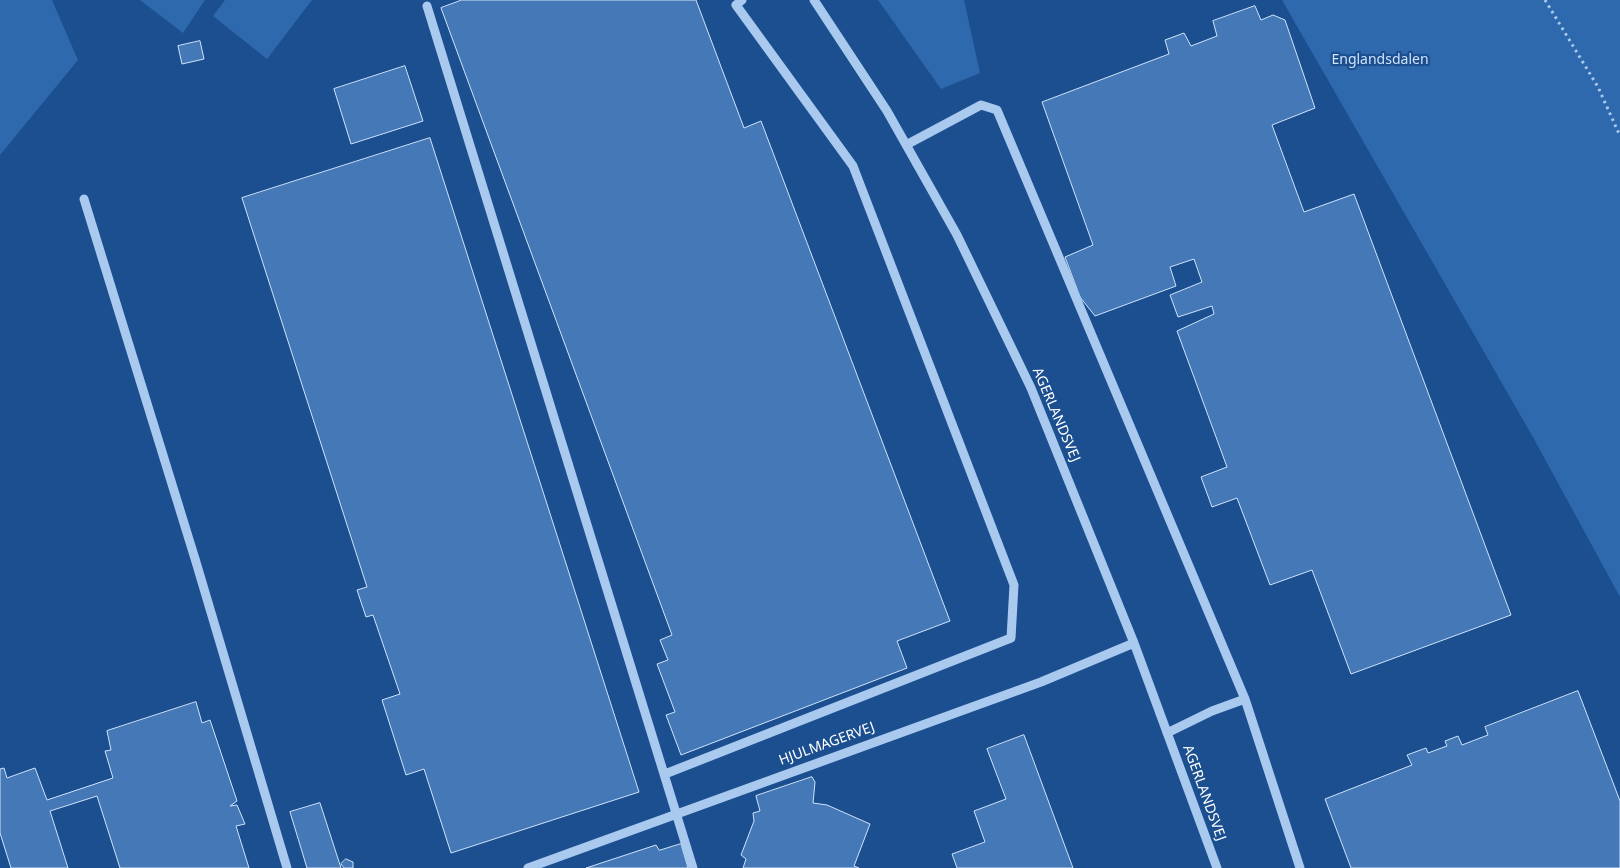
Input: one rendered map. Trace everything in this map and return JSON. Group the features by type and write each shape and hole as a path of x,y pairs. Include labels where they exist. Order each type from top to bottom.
{"street":[{"path":"665,774 1011,638 1014,585 853,166 736,5 742,0"},
{"name":"AGERLANDSVEJ","path":"814,0 887,111 906,144 957,235 1032,388 1134,643 1218,868"},
{"path":"428,6 693,868"},
{"path":"906,144 982,105 997,110 1245,699 1300,868"},
{"path":"84,199 196,562 287,868"},
{"name":"HJULMAGERVEJ","path":"528,868 1041,682 1134,643"},
{"path":"1167,733 1212,711 1245,699"}],"path":[{"path":"1545,0 1598,87 1620,136"}],"green space":[{"path":"0,0 52,0 78,60 0,155"},
{"path":"140,0 205,0 183,33"},
{"path":"225,0 312,0 267,59 213,16"},
{"path":"878,0 964,0 980,73 941,89"},
{"name":"Englandsdalen","path":"1282,0 1620,0 1620,597 1534,439"}],"building":[{"path":"462,0 696,0 744,128 761,121 950,621 897,641 907,668 681,755 666,715 675,712 657,664 668,660 660,640 672,635 441,8"},
{"path":"1255,6 1261,20 1273,15 1285,20 1315,108 1272,125 1304,212 1354,194 1511,615 1351,674 1312,570 1270,585 1237,498 1212,507 1201,477 1227,467 1177,331 1214,314 1212,306 1178,317 1170,295 1202,282 1194,259 1170,267 1176,286 1095,316 1080,297 1065,257 1093,245 1042,102 1169,54 1165,40 1184,33 1191,46 1217,36 1213,21"},
{"path":"200,41 204,59 182,64 178,46"},
{"path":"405,66 423,121 351,144 334,89"},
{"path":"430,138 639,792 451,853 424,769 406,775 382,700 400,694 373,615 366,617 357,590 367,587 242,198"},
{"path":"1578,691 1620,801 1620,868 1351,868 1325,799 1412,765 1407,755 1426,748 1428,753 1447,746 1445,741 1458,736 1462,745 1488,735 1485,727"},
{"path":"196,702 202,723 210,720 237,801 230,806 237,805 245,824 236,826 249,868 120,868 97,796 50,811 68,868 11,868 0,833 0,769 4,768 7,778 35,768 47,800 113,778 105,751 111,750 107,731"},
{"path":"1024,735 1073,868 957,868 952,854 985,842 974,811 1006,799 987,749"},
{"path":"812,777 815,782 813,803 827,805 870,824 854,866 859,868 743,868 746,859 741,855 754,821 753,813 760,811 756,796"},
{"path":"320,803 341,868 307,868 290,812"},
{"path":"681,844 688,868 586,868 656,845 659,850"},
{"path":"346,859 353,862 353,868 344,868 341,864"}]}
